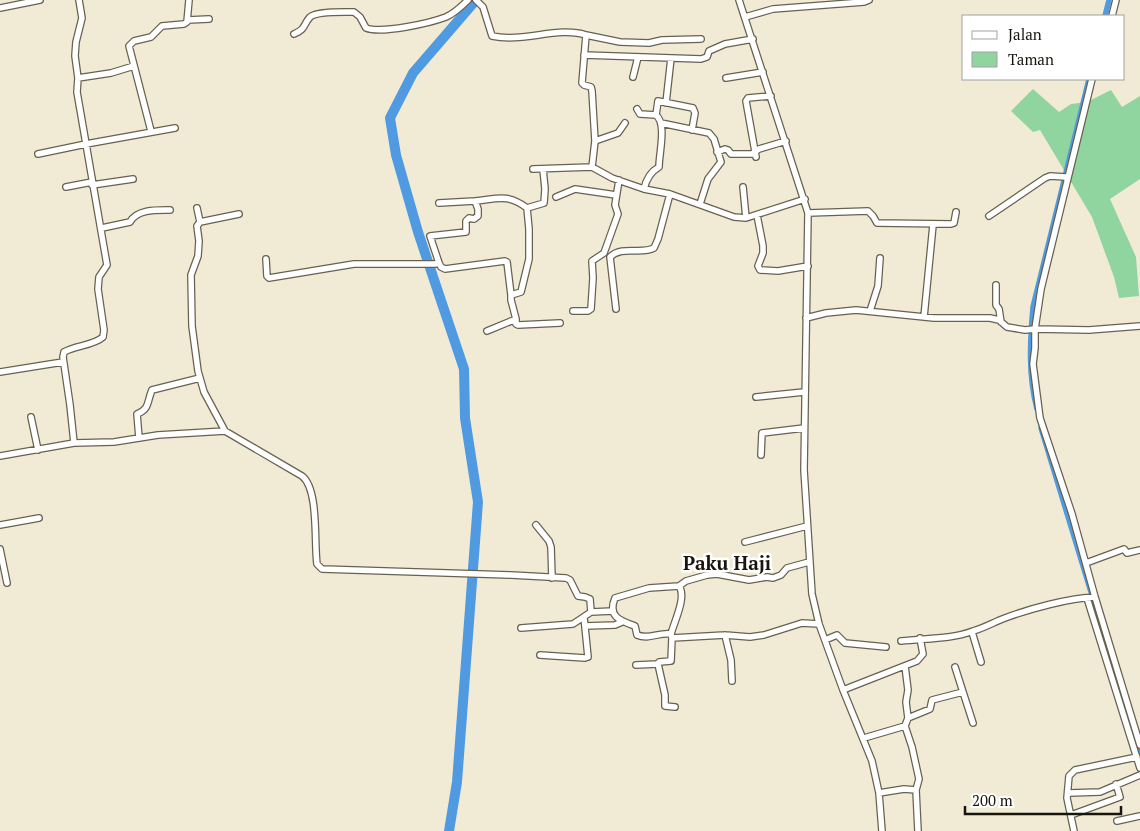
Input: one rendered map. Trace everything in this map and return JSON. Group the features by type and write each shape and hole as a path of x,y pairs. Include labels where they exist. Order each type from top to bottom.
{"street":[{"path":"0,8 40,0"},
{"path":"74,443 63,362 64,352 70,348 98,341 104,335 98,289 99,277 107,261 77,92 78,78 75,56 76,42 82,18 80,0"},
{"path":"188,0 188,20"},
{"path":"294,34 304,28 310,17 318,13 354,12 366,28 378,30 402,28 444,18 456,11 468,0"},
{"path":"476,0 483,7 492,36 530,37 572,31 620,42 649,43 662,40 701,39"},
{"path":"739,0 808,213 804,470 812,594 819,624 843,690 872,760 879,793 882,831"},
{"path":"745,17 773,9 864,2 869,0"},
{"path":"1112,15 1116,0"},
{"path":"151,131 129,46 134,40 151,37 162,26 184,24 188,20 209,19"},
{"path":"586,35 582,84 591,87 592,91 595,141 592,167"},
{"path":"584,55 701,59 707,57 709,51 725,44 752,39"},
{"path":"633,77 638,57"},
{"path":"666,103 671,58"},
{"path":"78,78 111,73 134,66"},
{"path":"726,78 763,72"},
{"path":"1092,80 1064,178 1041,289 1033,330 1035,348 1033,364 1040,418 1086,563 1091,597 1140,768"},
{"path":"755,155 746,100 771,96"},
{"path":"656,115 658,101 693,108 695,113 692,130"},
{"path":"637,109 640,114 656,115 660,118 661,123 658,167 648,177 644,189"},
{"path":"595,141 618,133 625,123"},
{"path":"661,123 709,133 714,139 720,164 708,179 700,204"},
{"path":"38,154 151,131 176,128"},
{"path":"755,155 759,149 786,141"},
{"path":"718,152 725,149 731,154 755,155"},
{"path":"533,169 592,167 618,180 644,189 670,194 734,217 746,218 805,199"},
{"path":"527,208 544,202 543,169"},
{"path":"989,216 1045,178 1050,176 1064,178"},
{"path":"66,187 133,179"},
{"path":"604,253 618,214 615,205 618,180"},
{"path":"742,187 746,218"},
{"path":"556,198 575,190 616,195"},
{"path":"573,311 588,311 591,309 592,260 604,253 649,251 654,248 670,194"},
{"path":"439,203 508,198 517,201 527,208 529,229 528,266 521,292 511,295"},
{"path":"437,264 430,236 466,232 466,220 468,218 474,219 478,216 475,201"},
{"path":"197,208 200,222 197,226 198,256 190,275 190,300 192,326 204,392 225,431 307,480 314,513 317,564 322,569 474,574 570,580 578,596 585,596 590,599 592,612"},
{"path":"102,228 130,222 133,216 143,212 170,210"},
{"path":"808,213 868,211 872,213 879,224 933,225 952,224 955,221 956,212"},
{"path":"200,222 239,214"},
{"path":"757,215 763,246 763,253 758,266 760,270 778,271 808,266"},
{"path":"924,317 933,225"},
{"path":"614,254 610,258 616,308"},
{"path":"870,311 878,286 880,258"},
{"path":"266,259 267,276 269,278 354,264 437,264 445,269 505,261 507,262 511,300 516,323 518,325 560,323"},
{"path":"996,285 996,305 999,309 1001,322"},
{"path":"806,318 826,313 856,310 924,317 990,318 996,319 1006,327 1025,330 1090,330 1140,326"},
{"path":"487,331 516,319"},
{"path":"0,372 63,362"},
{"path":"139,438 137,414 142,412 147,406 152,390 200,378"},
{"path":"756,396 804,392"},
{"path":"30,417 38,450"},
{"path":"761,455 762,434 804,428"},
{"path":"0,454 38,450 74,443 114,442 174,434 225,431"},
{"path":"0,525 39,518"},
{"path":"536,525 550,542 552,578"},
{"path":"745,542 807,526"},
{"path":"0,549 7,583"},
{"path":"1086,563 1124,549 1127,553 1140,550"},
{"path":"809,562 787,568 781,576 772,578 766,577 749,580 739,577 707,575 686,581 679,586 649,588 616,598 613,611 619,620 635,626 636,634 640,637 650,637 664,633 672,636 725,635 750,637 764,635 802,623 819,624"},
{"path":"636,665 658,664 659,662 671,661 674,622 680,608 682,592 679,586"},
{"path":"901,641 920,638 931,640 972,632 1005,618 1038,608 1091,597"},
{"path":"1091,597 1140,745"},
{"path":"521,628 573,624 592,612 613,611"},
{"path":"540,655 587,658 589,654 584,617"},
{"path":"585,626 615,625 622,622"},
{"path":"972,632 981,662"},
{"path":"725,635 731,660 732,681"},
{"path":"825,640 837,635 846,643 886,647"},
{"path":"843,690 917,661 923,654 920,638"},
{"path":"658,664 665,695 665,706 675,707"},
{"path":"905,666 908,690 906,702 908,718"},
{"path":"955,667 973,723"},
{"path":"918,831 916,790 919,779 905,721 930,709 930,702 932,700 941,696 944,698 963,692"},
{"path":"864,738 905,726"},
{"path":"1074,831 1067,798 1069,793 1069,776 1075,770 1137,757"},
{"path":"1069,793 1100,792 1140,774"},
{"path":"1071,815 1120,797 1116,784"},
{"path":"879,793 904,789 916,790"},
{"path":"1116,821 1140,816"}],"green space":[{"path":"1033,89 1059,112 1071,104 1087,102 1111,90 1122,107 1140,96 1140,179 1110,199 1136,257 1139,296 1119,298 1114,277 1092,217 1040,130 1033,132 1011,111"}],"waterway":[{"path":"449,831 457,782 478,502 465,418 464,369 418,232 396,155 390,118 413,73 476,0"},
{"path":"1105,15 1109,0"},
{"path":"1037,409 1031,371 1033,307 1089,80"},
{"path":"1041,428 1140,753"}],"district":[{"name":"Paku Haji","path":"727,562"}]}
